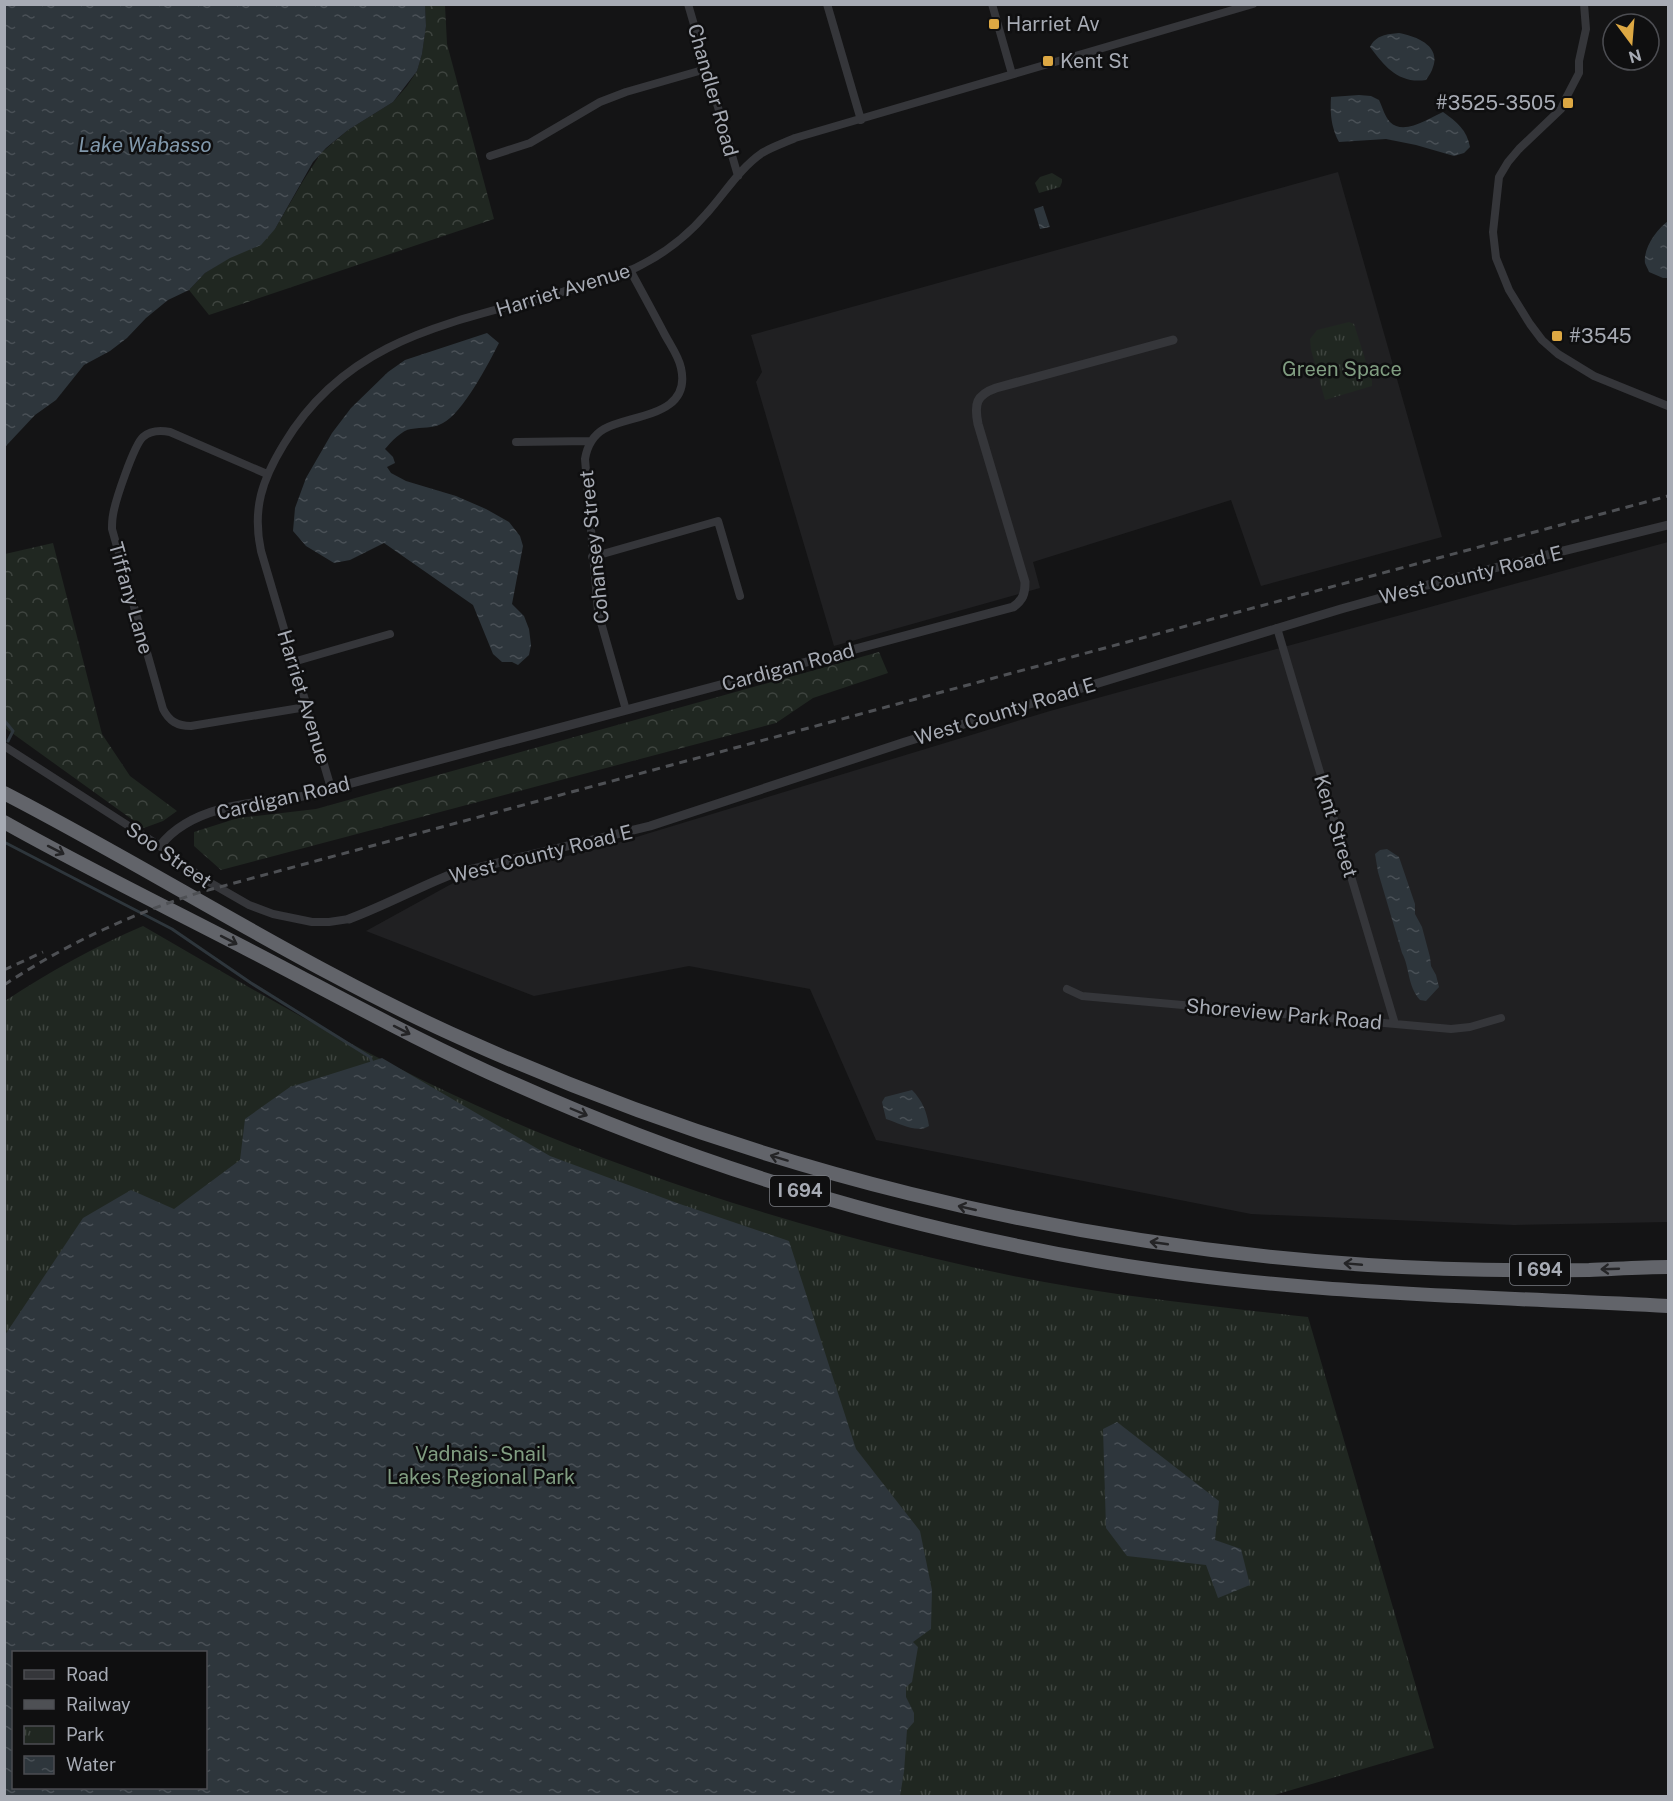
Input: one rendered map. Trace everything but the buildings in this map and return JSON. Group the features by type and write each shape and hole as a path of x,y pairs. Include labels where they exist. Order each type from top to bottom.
{"highway":[{"name":"I 694","path":"4,793 378,999 470,1042 544,1074 658,1118 832,1174 903,1193 1012,1217 1122,1238 1209,1250 1324,1262 1443,1269 1590,1270 1668,1267"},
{"name":"I 694","path":"4,822 384,1022 504,1079 653,1141 799,1190 948,1231 1099,1261 1178,1273 1328,1289 1668,1306"}],"street":[{"name":"Chandler Road","path":"688,4 738,176"},
{"path":"827,4 861,120"},
{"path":"992,4 1012,74"},
{"name":"Harriet Avenue","path":"331,788 258,536 258,504 267,474 289,434 321,395 356,366 380,351 426,331 611,278 659,255 692,230 738,176 762,154 795,138 1253,4"},
{"path":"1584,4 1586,29 1578,73 1567,96 1560,109 1519,149 1499,177 1493,232 1497,258 1509,290 1530,324 1542,340 1558,354 1594,376 1668,406"},
{"path":"490,156 530,142 600,102 626,92 706,69"},
{"name":"Cohansey Street","path":"626,710 598,612 585,459 591,441 603,430 665,408 672,402 681,386 682,376 678,359 630,270"},
{"name":"Cardigan Road","path":"160,846 168,835 184,823 223,809 258,801 292,799 1013,608 1022,600 1025,582 978,424 975,412 976,403 981,395 996,388 1173,340"},
{"name":"Tiffany Lane","path":"267,474 170,432 153,431 145,435 136,447 116,501 112,516 112,529 163,709 169,719 176,724 191,726 306,707"},
{"path":"516,442 591,441"},
{"path":"592,557 718,521 740,596"},
{"name":"West County Road E","path":"349,919 452,874 650,826 905,742 1277,628 1428,585 1668,525"},
{"name":"Kent Street","path":"1277,628 1395,1024"},
{"path":"293,662 390,634"},
{"name":"Soo Street","path":"4,746 160,846 224,892 273,914 312,922 349,919"},
{"name":"Shoreview Park Road","path":"1067,988 1082,996 1451,1029 1470,1027 1501,1018"}],"shaded area":[{"path":"1338,172 1442,537 1261,586 1231,500 1033,562 1040,588 834,646 756,382 762,372 751,335"},
{"path":"1668,542 1668,1222 1514,1225 1251,1214 876,1140 810,989 689,966 534,996 366,931 455,882 597,849 1050,711"}],"green space":[{"path":"425,5 445,5 447,44 494,219 209,315 189,290 205,273 275,229 321,153 348,130 393,102 407,86 417,71 422,54 426,26"},
{"path":"1052,173 1062,179 1060,187 1039,193 1035,183 1040,177"},
{"name":"Green Space","path":"1349,322 1354,324 1372,386 1325,400 1310,339 1317,330"},
{"path":"53,543 102,734 130,776 177,811 163,821 144,828 5,728 5,554"},
{"path":"879,652 888,673 813,698 776,723 221,870 194,846 194,832 238,818 316,809"},
{"name":"Vadnais - Snail Lakes Regional Park","path":"143,926 319,1026 408,1073 550,1137 701,1193 856,1239 1010,1275 1132,1296 1308,1317 1434,1748 1271,1796 5,1796 5,1001 72,960"}],"water":[{"name":"Lake Wabasso","path":"5,4 425,4 426,26 417,71 393,102 348,130 313,162 275,229 261,245 230,258 205,273 189,290 168,300 110,351 84,365 56,400 35,415 5,447"},
{"path":"1399,33 1419,39 1430,47 1434,59 1433,67 1426,80 1416,81 1400,77 1381,61 1370,47 1379,38"},
{"path":"1371,96 1379,100 1390,122 1396,126 1409,127 1443,112 1461,127 1470,147 1464,153 1454,156 1386,139 1339,142 1332,120 1331,97"},
{"path":"1043,206 1050,227 1040,229 1034,209"},
{"path":"1668,221 1668,278 1663,278 1649,272 1645,257 1652,239"},
{"path":"487,333 499,343 489,363 458,410 439,425 404,432 385,449 393,457 395,463 387,467 391,473 406,481 456,496 486,509 509,522 520,536 523,546 512,604 524,616 529,629 531,645 529,655 518,665 512,662 502,662 493,654 473,605 384,543 350,560 334,563 306,546 293,531 295,508 306,478 332,433 351,408 388,372 405,360"},
{"path":"1387,849 1399,857 1415,904 1415,914 1422,927 1431,966 1436,975 1439,987 1426,1001 1420,1000 1413,988 1378,872 1375,854"},
{"name":"Vadnais - Snail Lakes Regional Park","path":"382,1058 550,1156 789,1241 856,1449 920,1531 932,1590 931,1629 913,1642 918,1647 912,1682 906,1687 906,1697 914,1713 914,1722 907,1730 900,1796 5,1796 5,1335 83,1218 131,1190 174,1209 240,1160 245,1119 290,1087"},
{"path":"912,1090 925,1111 929,1126 924,1128 908,1127 886,1119 882,1102 885,1097"},
{"path":"1117,1422 1219,1501 1215,1540 1241,1549 1250,1585 1218,1598 1206,1565 1127,1556 1106,1528 1103,1429"}],"waterway":[{"path":"4,720 13,731 8,741"},
{"path":"4,842 172,929 251,983 370,1057 373,1065"}],"railway":[{"path":"4,985 100,931 149,910 201,892 1668,496"},
{"path":"4,970 43,952"}],"place":[{"name":"Harriet Av","path":"994,24"},
{"name":"Kent St","path":"1048,61"},
{"name":"#3525-3505","path":"1568,103"},
{"name":"#3545","path":"1557,336"}]}
